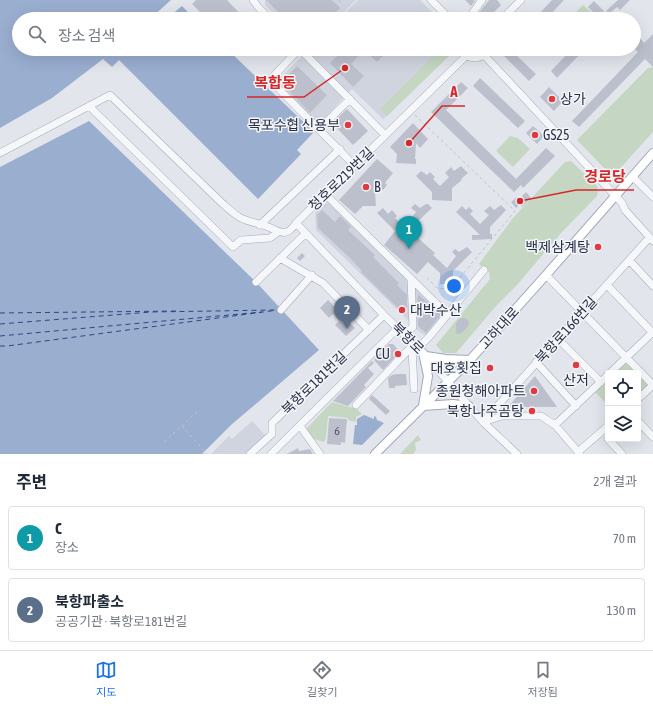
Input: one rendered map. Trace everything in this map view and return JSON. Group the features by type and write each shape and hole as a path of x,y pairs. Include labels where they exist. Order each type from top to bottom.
{"main road":[{"name":"고하대로","path":"375,454 470,360 653,152"},
{"path":"419,350 446,359 470,360"},
{"path":"419,350 428,376 423,406 453,404 468,406"}],"street":[{"path":"253,0 263,12"},
{"path":"431,0 443,12"},
{"path":"473,12 482,0"},
{"path":"509,12 521,0"},
{"path":"293,56 270,80 355,166"},
{"name":"청호로219번길","path":"307,56 386,135"},
{"name":"청호로219번길","path":"89,106 233,247 241,240 270,238 278,232 286,232 292,229 296,223 325,194 411,110 461,56"},
{"path":"489,56 622,203 625,210 651,240"},
{"path":"0,153 110,95 224,205 238,216 278,232"},
{"path":"319,129 350,98"},
{"path":"260,225 340,150"},
{"path":"632,176 653,197"},
{"path":"325,194 447,314"},
{"name":"북항로","path":"296,223 384,315 405,334 483,422 517,454"},
{"path":"256,282 305,234"},
{"name":"북항로166번길","path":"483,422 629,260 651,240"},
{"path":"280,258 312,275 323,283 368,330"},
{"path":"629,260 653,286"},
{"path":"356,405 419,350 484,270"},
{"path":"281,310 312,275"},
{"path":"546,275 653,385 641,396"},
{"path":"405,334 413,327 411,279"},
{"path":"607,285 653,333 613,370"},
{"name":"북항로181번길","path":"250,454 272,434 272,423 384,315"},
{"path":"276,453 300,426 398,328"},
{"path":"558,339 601,382"},
{"path":"414,388 419,350"},
{"path":"536,362 576,406"},
{"path":"555,425 605,378"},
{"path":"483,422 502,416 541,416 555,425 579,453 605,429"},
{"path":"641,424 653,437"},
{"path":"300,426 320,454"},
{"path":"601,432 605,436"},
{"path":"611,442 622,454"}],"path":[{"path":"411,110 514,211 453,286 446,289 437,288 425,276"},
{"path":"164,442 199,410"},
{"path":"182,426 207,454"}],"shaded area":[{"path":"265,0 356,0 344,12 272,12 265,5"},
{"path":"358,0 420,0 432,12 346,12"},
{"path":"302,56 449,56 383,119 352,89 319,124 276,82"},
{"path":"333,197 447,310 427,336 421,333 316,230 315,213"},
{"path":"252,421 265,435 246,454 211,454 229,436 232,439"}],"green space":[{"path":"583,5 591,12 576,12"},
{"path":"433,56 449,56 387,116 380,109"},
{"path":"653,67 653,132 615,174 609,173 577,140 648,68"},
{"path":"510,136 518,138 530,149 513,167 496,151"},
{"path":"571,161 597,186 597,196 561,233 456,353 443,353 436,345 490,279 489,272 479,264 513,218 565,162"},
{"path":"630,363 637,370 618,370 625,364"},
{"path":"641,375 648,382 648,385 641,391"},
{"path":"605,383 605,402 595,392"},
{"path":"332,402 357,409 362,414 356,417 356,422 348,420 348,418 328,416 326,438 324,442 311,438 306,431 307,428"},
{"path":"418,435 421,440 415,443 416,450 413,454 400,454"}],"water":[{"path":"0,0 171,0 158,12 12,12 12,56 234,56 314,132 297,150 301,154 258,199 119,60 112,67 103,59 52,98 0,128"},
{"path":"182,6 188,12 175,12"},
{"path":"89,121 256,282 319,350 231,425 202,454 0,454 0,167"},
{"path":"364,415 374,419 374,416 377,420 384,423 362,445 353,444 357,419"}],"building":[{"path":"196,0 227,0 238,12 200,12 192,4"},
{"path":"266,0 332,0 340,8 336,12 278,12"},
{"path":"465,0 474,0 475,1 471,6"},
{"path":"489,0 497,0 501,5 494,12 479,12"},
{"path":"552,0 564,0 553,12 541,12"},
{"path":"618,0 630,0 620,10 617,7 611,12 606,11"},
{"path":"594,1 604,12 593,12 588,7"},
{"path":"653,34 653,67 645,59 579,127 572,121 634,56 641,56 641,39 644,43"},
{"path":"337,56 358,56 351,64 364,76 353,87 330,63"},
{"path":"370,56 383,56 377,62"},
{"path":"504,56 517,56 536,74 529,81"},
{"path":"565,56 578,56 557,78 551,71"},
{"path":"297,66 327,95 310,113 286,88 289,85 283,80"},
{"path":"480,78 525,121 518,128 473,86"},
{"path":"461,82 468,88 446,110 516,179 546,148 555,156 523,188 521,185 514,192 431,112"},
{"name":"상가","path":"549,87 563,101 554,111 540,97"},
{"path":"347,109 368,131 353,145 332,123"},
{"path":"413,123 428,139 420,148 416,143 416,164 396,163 397,154 390,147"},
{"name":"상가","path":"533,126 544,136 537,144 526,133"},
{"name":"B","path":"377,159 393,173 385,183 387,185 383,190 380,188 375,192 376,206 363,206 355,214 339,200"},
{"path":"461,166 468,173 452,188 452,201 432,200 432,192 416,176 421,171 427,175 430,172 435,177 433,179 440,186 449,177 445,173 451,167 454,171"},
{"path":"526,192 531,198 522,207 520,204 516,208 511,202 517,197 519,199"},
{"path":"415,204 420,208 428,204 432,208 416,223 414,223 411,219 416,212 411,208"},
{"path":"501,205 506,210 490,227 492,239 472,240 472,235 480,235 456,212 462,206 466,210 469,207 473,211 470,214 480,224 489,215 484,211 490,206 494,210"},
{"path":"383,208 388,214 392,210 397,216 395,218 405,227 405,229 411,229 411,232 435,253 433,255 447,268 456,256 452,252 455,249 459,252 467,247 472,252 453,271 453,279 455,279 455,284 440,284 440,273 428,262 417,274 384,245 395,231 377,213"},
{"path":"322,210 335,222 340,216 351,227 348,230 375,255 373,257 399,283 397,285 407,295 407,308 402,312 361,272 362,271 350,258 318,228 317,215"},
{"path":"302,253 305,256 300,261 297,258"},
{"path":"418,294 440,314 426,333 418,326 418,319 427,309 417,301"},
{"path":"328,300 355,328 346,336 335,325 339,321 333,314 329,318 320,308"},
{"path":"460,318 464,318 469,322 468,327 458,334 456,333 456,323"},
{"path":"389,344 393,344 400,352 383,370 374,360"},
{"path":"372,361 374,363 368,368 374,374 364,385 366,387 352,402 348,406 333,401"},
{"path":"397,374 406,374 407,385 389,388 388,378"},
{"name":"종원청해아파트","path":"535,376 557,407 508,407"},
{"path":"372,395 390,411 386,415 369,399"},
{"path":"329,418 347,419 345,443 341,442 341,445 327,444"},
{"path":"298,448 299,451 310,449 313,454 287,454"}],"ferry route":[{"path":"0,324 151,312 275,310"},
{"path":"0,346 278,310"},
{"path":"0,313 180,311"},
{"path":"0,336 262,312"}],"place":[{"name":"복합동","path":"345,68"},
{"name":"상가","path":"552,99"},
{"name":"목포수협 신용부","path":"348,125"},
{"name":"GS25","path":"535,135"},
{"name":"A","path":"409,143"},
{"name":"B","path":"366,187"},
{"name":"경로당","path":"520,201"},
{"name":"백제삼계탕","path":"598,247"},
{"name":"C","path":"409,249"},
{"name":"대박수산","path":"402,310"},
{"name":"북항파출소","path":"347,329"},
{"name":"CU","path":"398,354"},
{"name":"산저","path":"576,365"},
{"name":"대호횟집","path":"490,368"},
{"name":"종원청해아파트","path":"534,391"},
{"name":"북항나주곰탕","path":"532,411"}]}
